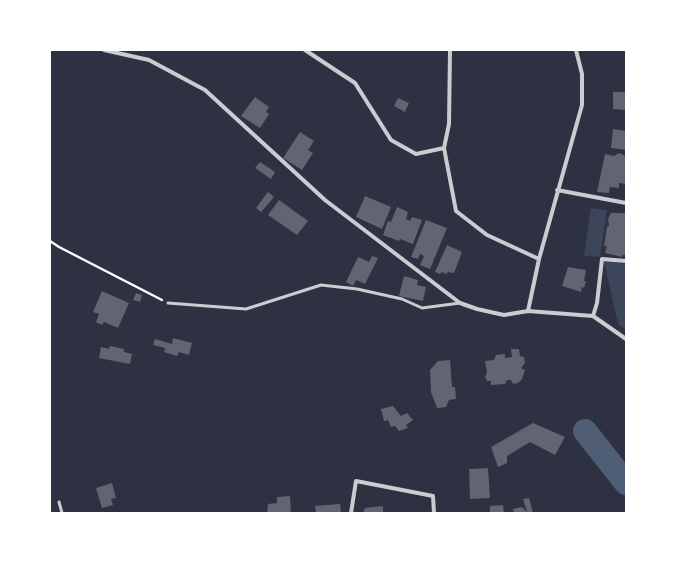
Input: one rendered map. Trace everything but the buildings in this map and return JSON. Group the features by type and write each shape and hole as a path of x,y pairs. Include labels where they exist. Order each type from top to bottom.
{"street":[{"path":"104,50 149,60 205,90 325,200 460,303 476,309 504,315 528,311 592,316 626,339"},
{"path":"305,50 356,83 391,140 416,154 444,148"},
{"path":"450,50 449,124 444,148 456,211 487,235 539,259"},
{"path":"528,311 539,259 557,190 582,105 582,74 576,50"},
{"path":"557,190 626,203"},
{"path":"592,316 596,304 602,259 626,261"},
{"path":"351,513 356,481 433,496 434,513"}],"lane":[{"path":"168,303 246,309 321,285 357,289 402,300 422,308 460,303"},
{"path":"59,502 62,513"}],"path":[{"path":"50,241 168,303"}],"shaded area":[{"path":"591,208 607,210 600,257 584,256"},
{"path":"604,261 626,264 626,330 618,324"}],"waterway":[{"path":"585,431 626,483"}]}
